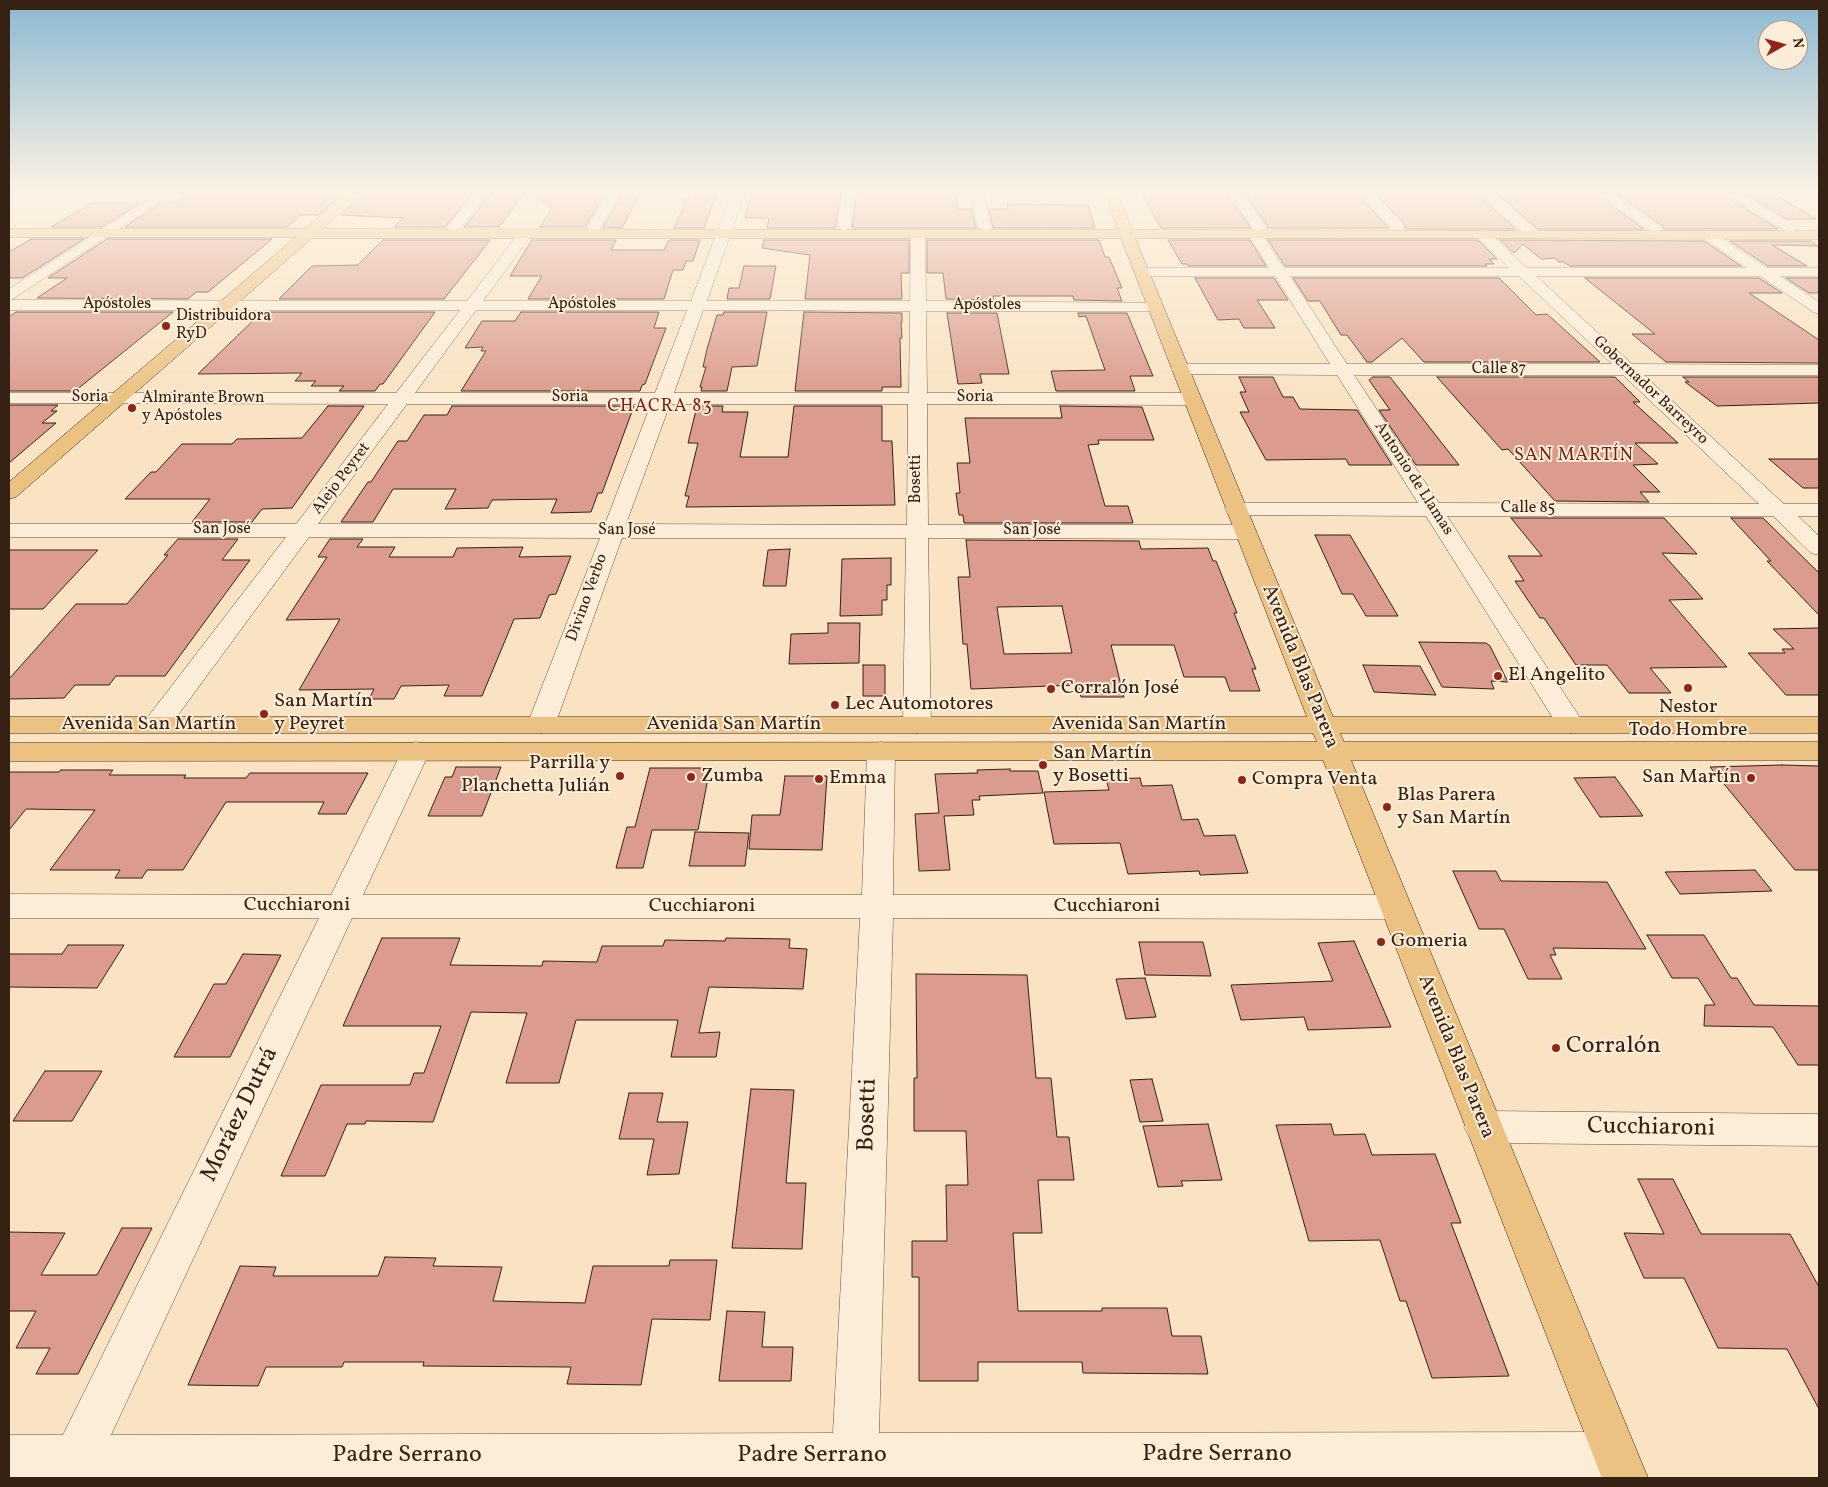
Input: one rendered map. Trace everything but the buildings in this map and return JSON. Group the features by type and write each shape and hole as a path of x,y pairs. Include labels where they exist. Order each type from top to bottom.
{"main road":[{"path":"9,493 280,259"},
{"name":"Avenida Blas Parera","path":"1136,259 1394,907 1620,1467"},
{"name":"Avenida San Martín","path":"9,725 917,725 1819,751"},
{"name":"Avenida San Martín","path":"9,752 881,751 1327,738 1571,725 1819,725"}],"street":[{"path":"9,296 66,259"},
{"name":"Alejo Peyret","path":"157,724 506,259"},
{"name":"Divino Verbo","path":"541,725 714,259"},
{"name":"Bosetti","path":"917,725 918,259"},
{"name":"Antonio de Llamas","path":"1272,259 1571,725"},
{"name":"Gobernador Barreyro","path":"1509,259 1819,548"},
{"path":"1745,259 1819,309"},
{"path":"1141,272 1819,272"},
{"name":"Apóstoles","path":"9,305 1155,306"},
{"name":"Calle 87","path":"1180,370 1819,370"},
{"name":"Soria","path":"9,398 1192,398"},
{"name":"Calle 85","path":"1236,510 1819,510"},
{"name":"San José","path":"9,530 1245,532"},
{"name":"Moráez Dutrá","path":"71,1468 416,751"},
{"name":"Bosetti","path":"854,1467 877,907 881,751"},
{"name":"Cucchiaroni","path":"9,906 1394,907"},
{"name":"Cucchiaroni","path":"1483,1127 1819,1130"},
{"name":"Padre Serrano","path":"9,1458 71,1468 1620,1467"}],"place":[{"name":"Distribuidora RyD","path":"166,326"},
{"name":"Almirante Brown y Apóstoles","path":"132,408"},
{"name":"El Angelito","path":"1498,676"},
{"name":"Nestor Todo Hombre","path":"1688,688"},
{"name":"Corralón José","path":"1051,689"},
{"name":"Lec Automotores","path":"835,705"},
{"name":"San Martín y Peyret","path":"264,714"},
{"name":"San Martín y Bosetti","path":"1043,765"},
{"name":"Parrilla y Planchetta Julián","path":"620,776"},
{"name":"Zumba","path":"691,777"},
{"name":"San Martín","path":"1751,778"},
{"name":"Emma","path":"819,779"},
{"name":"Compra Venta","path":"1242,780"},
{"name":"Blas Parera y San Martín","path":"1387,807"},
{"name":"Gomeria","path":"1381,942"},
{"name":"Corralón","path":"1556,1048"}],"district":[{"name":"CHACRA 83","path":"660,408"},
{"name":"SAN MARTÍN","path":"1574,457"}]}
